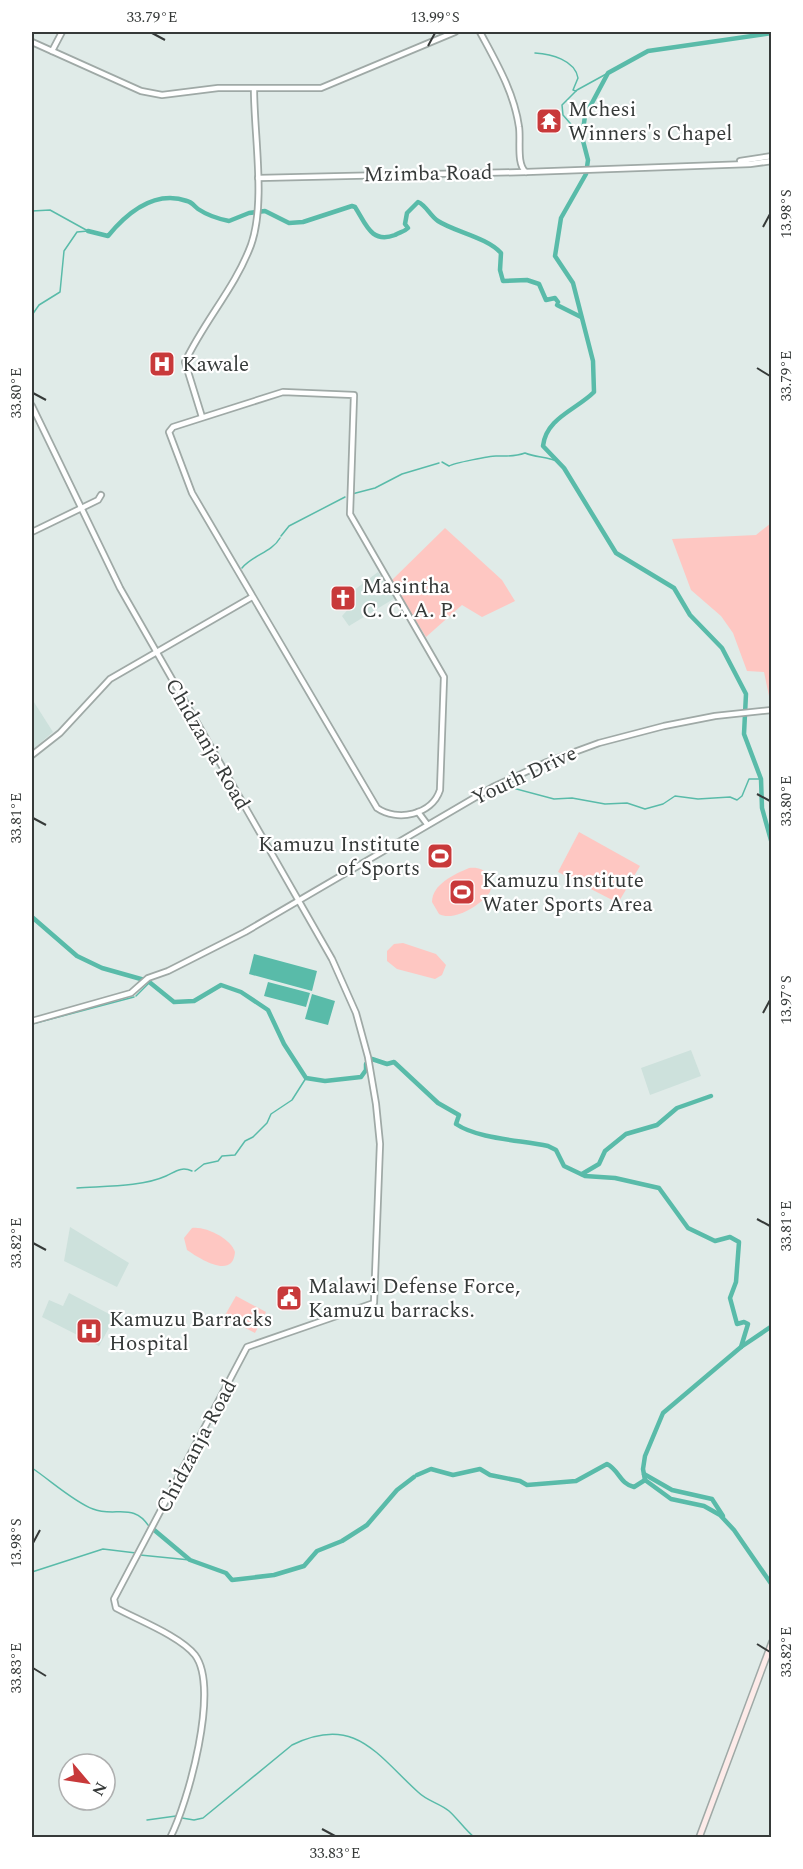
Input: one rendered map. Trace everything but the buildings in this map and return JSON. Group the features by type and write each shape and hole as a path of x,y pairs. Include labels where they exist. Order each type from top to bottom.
{"main road":[{"path":"699,1838 771,1642"}],"street":[{"path":"52,51 62,32"},
{"path":"32,42 151,94 218,88 309,89 329,86 455,32"},
{"path":"480,32 511,95 519,126 521,166 526,172"},
{"path":"202,417 186,362 237,276 253,238 258,178 254,89"},
{"path":"732,163 771,156"},
{"path":"732,163 771,160"},
{"name":"Mzimba Road","path":"258,178 526,172 732,163"},
{"path":"283,392 354,395 350,514 444,677 440,790 434,800 410,815 396,815 377,808 252,597 189,488 169,432 171,428 283,392"},
{"name":"Chidzanja Road","path":"32,406 81,508 156,653 332,959 356,1013 373,1083 380,1144 374,1302 369,1307 255,1342 247,1347 170,1498 112,1603 116,1608 186,1646 197,1659 204,1677 205,1698 188,1792 170,1838"},
{"path":"32,532 98,500 101,495"},
{"path":"32,755 60,733 101,685 252,597"},
{"name":"Youth Drive","path":"32,1021 131,993 145,980 172,969 300,901 427,824 506,780 578,750 664,726 733,713 771,710"},
{"path":"418,812 427,824"}],"shaded area":[{"path":"771,523 772,700 770,701 764,672 747,671 733,633 721,616 691,590 672,539 756,535"},
{"path":"445,528 502,580 515,601 482,617 462,605 426,637 391,581"},
{"path":"378,572 395,598 349,626 342,616 354,603 351,598 353,591"},
{"path":"32,699 53,732 32,750"},
{"path":"579,832 640,866 618,903 558,872"},
{"name":"Kamuzu Institute Water Sports Area","path":"469,868 480,869 487,874 491,882 490,892 467,911 452,916 439,914 432,902 436,890 457,873"},
{"path":"403,943 436,954 446,965 442,975 435,979 397,969 387,961 387,951 394,944"},
{"path":"254,954 317,971 312,991 249,974"},
{"path":"268,982 310,993 306,1007 264,996"},
{"path":"312,994 335,1001 328,1025 305,1019"},
{"path":"691,1050 701,1076 650,1095 641,1068"},
{"path":"70,1227 129,1263 117,1287 64,1261"},
{"path":"192,1228 204,1229 229,1242 235,1252 233,1260 228,1265 215,1265 187,1250 184,1238"},
{"name":"Kamuzu Barracks Hospital","path":"69,1293 115,1317 99,1346 42,1317 49,1300 63,1306"},
{"path":"236,1296 266,1312 255,1333 224,1317"}],"waterway":[{"path":"772,33 648,51 608,73 585,116 582,137 588,160 586,174 561,218 555,256 573,283 593,361 594,392 556,421 545,436 543,446 564,468 616,553 674,588 690,615 722,648 746,694 744,734 761,779 762,808 772,844"},
{"path":"535,53 567,62 578,78 573,90 576,91"},
{"path":"582,137 563,115 562,105 577,90 608,73"},
{"path":"88,231 108,236 124,219 143,206 153,201 175,198 192,203 205,213 229,221 249,213 265,211 289,223 303,222 352,206 355,207 370,231 380,237 387,237 408,228 405,224 407,213 418,202 438,221 495,247 501,253 500,270 503,281 527,280 539,284 546,300 555,298 558,302"},
{"path":"32,211 50,210 88,231"},
{"path":"32,315 39,305 60,292 64,251 77,232 88,231"},
{"path":"557,305 581,317"},
{"path":"442,462 449,466 487,457 514,456 525,453 559,462"},
{"path":"352,494 375,488 402,474 439,463"},
{"path":"281,536 289,526 345,497"},
{"path":"242,568 272,547 280,538"},
{"path":"505,786 554,799 572,798 605,804 627,803 645,809 663,804 675,796 698,799 730,797 737,800 742,796 749,779 761,779"},
{"path":"32,917 77,956 102,968 148,981 174,1002 194,1001 221,985 241,992 268,1010 284,1044 306,1078 325,1081 361,1077 366,1070 366,1064"},
{"path":"136,996 150,982"},
{"path":"32,1024 134,997"},
{"path":"372,1059 387,1064 394,1062 438,1103 459,1115 456,1124 465,1129 487,1136 548,1146 556,1150 564,1166 585,1176 615,1178 659,1188 688,1228 715,1241 730,1237 739,1242 736,1282 730,1298 737,1324 744,1322 748,1324 741,1347"},
{"path":"195,1171 204,1164 218,1161 222,1156 235,1155 245,1141 253,1137 267,1123 271,1114 292,1100 306,1078"},
{"path":"582,1174 599,1164 605,1151 626,1134 657,1125 677,1108 711,1096"},
{"path":"77,1188 134,1184 156,1180 181,1169 192,1171"},
{"path":"772,1326 741,1347 663,1413 645,1456 643,1469 645,1480 671,1499 704,1506 720,1515 734,1530 772,1585"},
{"path":"417,1475 431,1469 453,1475 480,1469 490,1475 520,1481 527,1485 576,1481 607,1464 629,1485 634,1487 645,1480"},
{"path":"32,1468 86,1506 101,1511 131,1512 144,1520 150,1528"},
{"path":"644,1474 672,1490 712,1499 723,1516"},
{"path":"153,1529 190,1560 226,1573 232,1580 274,1575 304,1566 317,1551 342,1541 367,1525 397,1490 414,1477"},
{"path":"32,1572 103,1549 136,1553"},
{"path":"140,1555 190,1560"},
{"path":"182,1818 194,1820 203,1818 292,1745 314,1737 332,1734 349,1736 377,1753 422,1795 449,1811 475,1838"},
{"path":"147,1820 176,1816"}],"place":[{"name":"Mchesi Winners's Chapel","path":"549,121"},
{"name":"Kawale","path":"162,364"},
{"name":"Masintha C. C. A. P.","path":"343,598"},
{"name":"Kamuzu Institute of Sports","path":"440,856"},
{"name":"Kamuzu Institute Water Sports Area","path":"462,892"},
{"name":"Malawi Defense Force, Kamuzu barracks.","path":"289,1298"},
{"name":"Kamuzu Barracks Hospital","path":"89,1331"}]}
